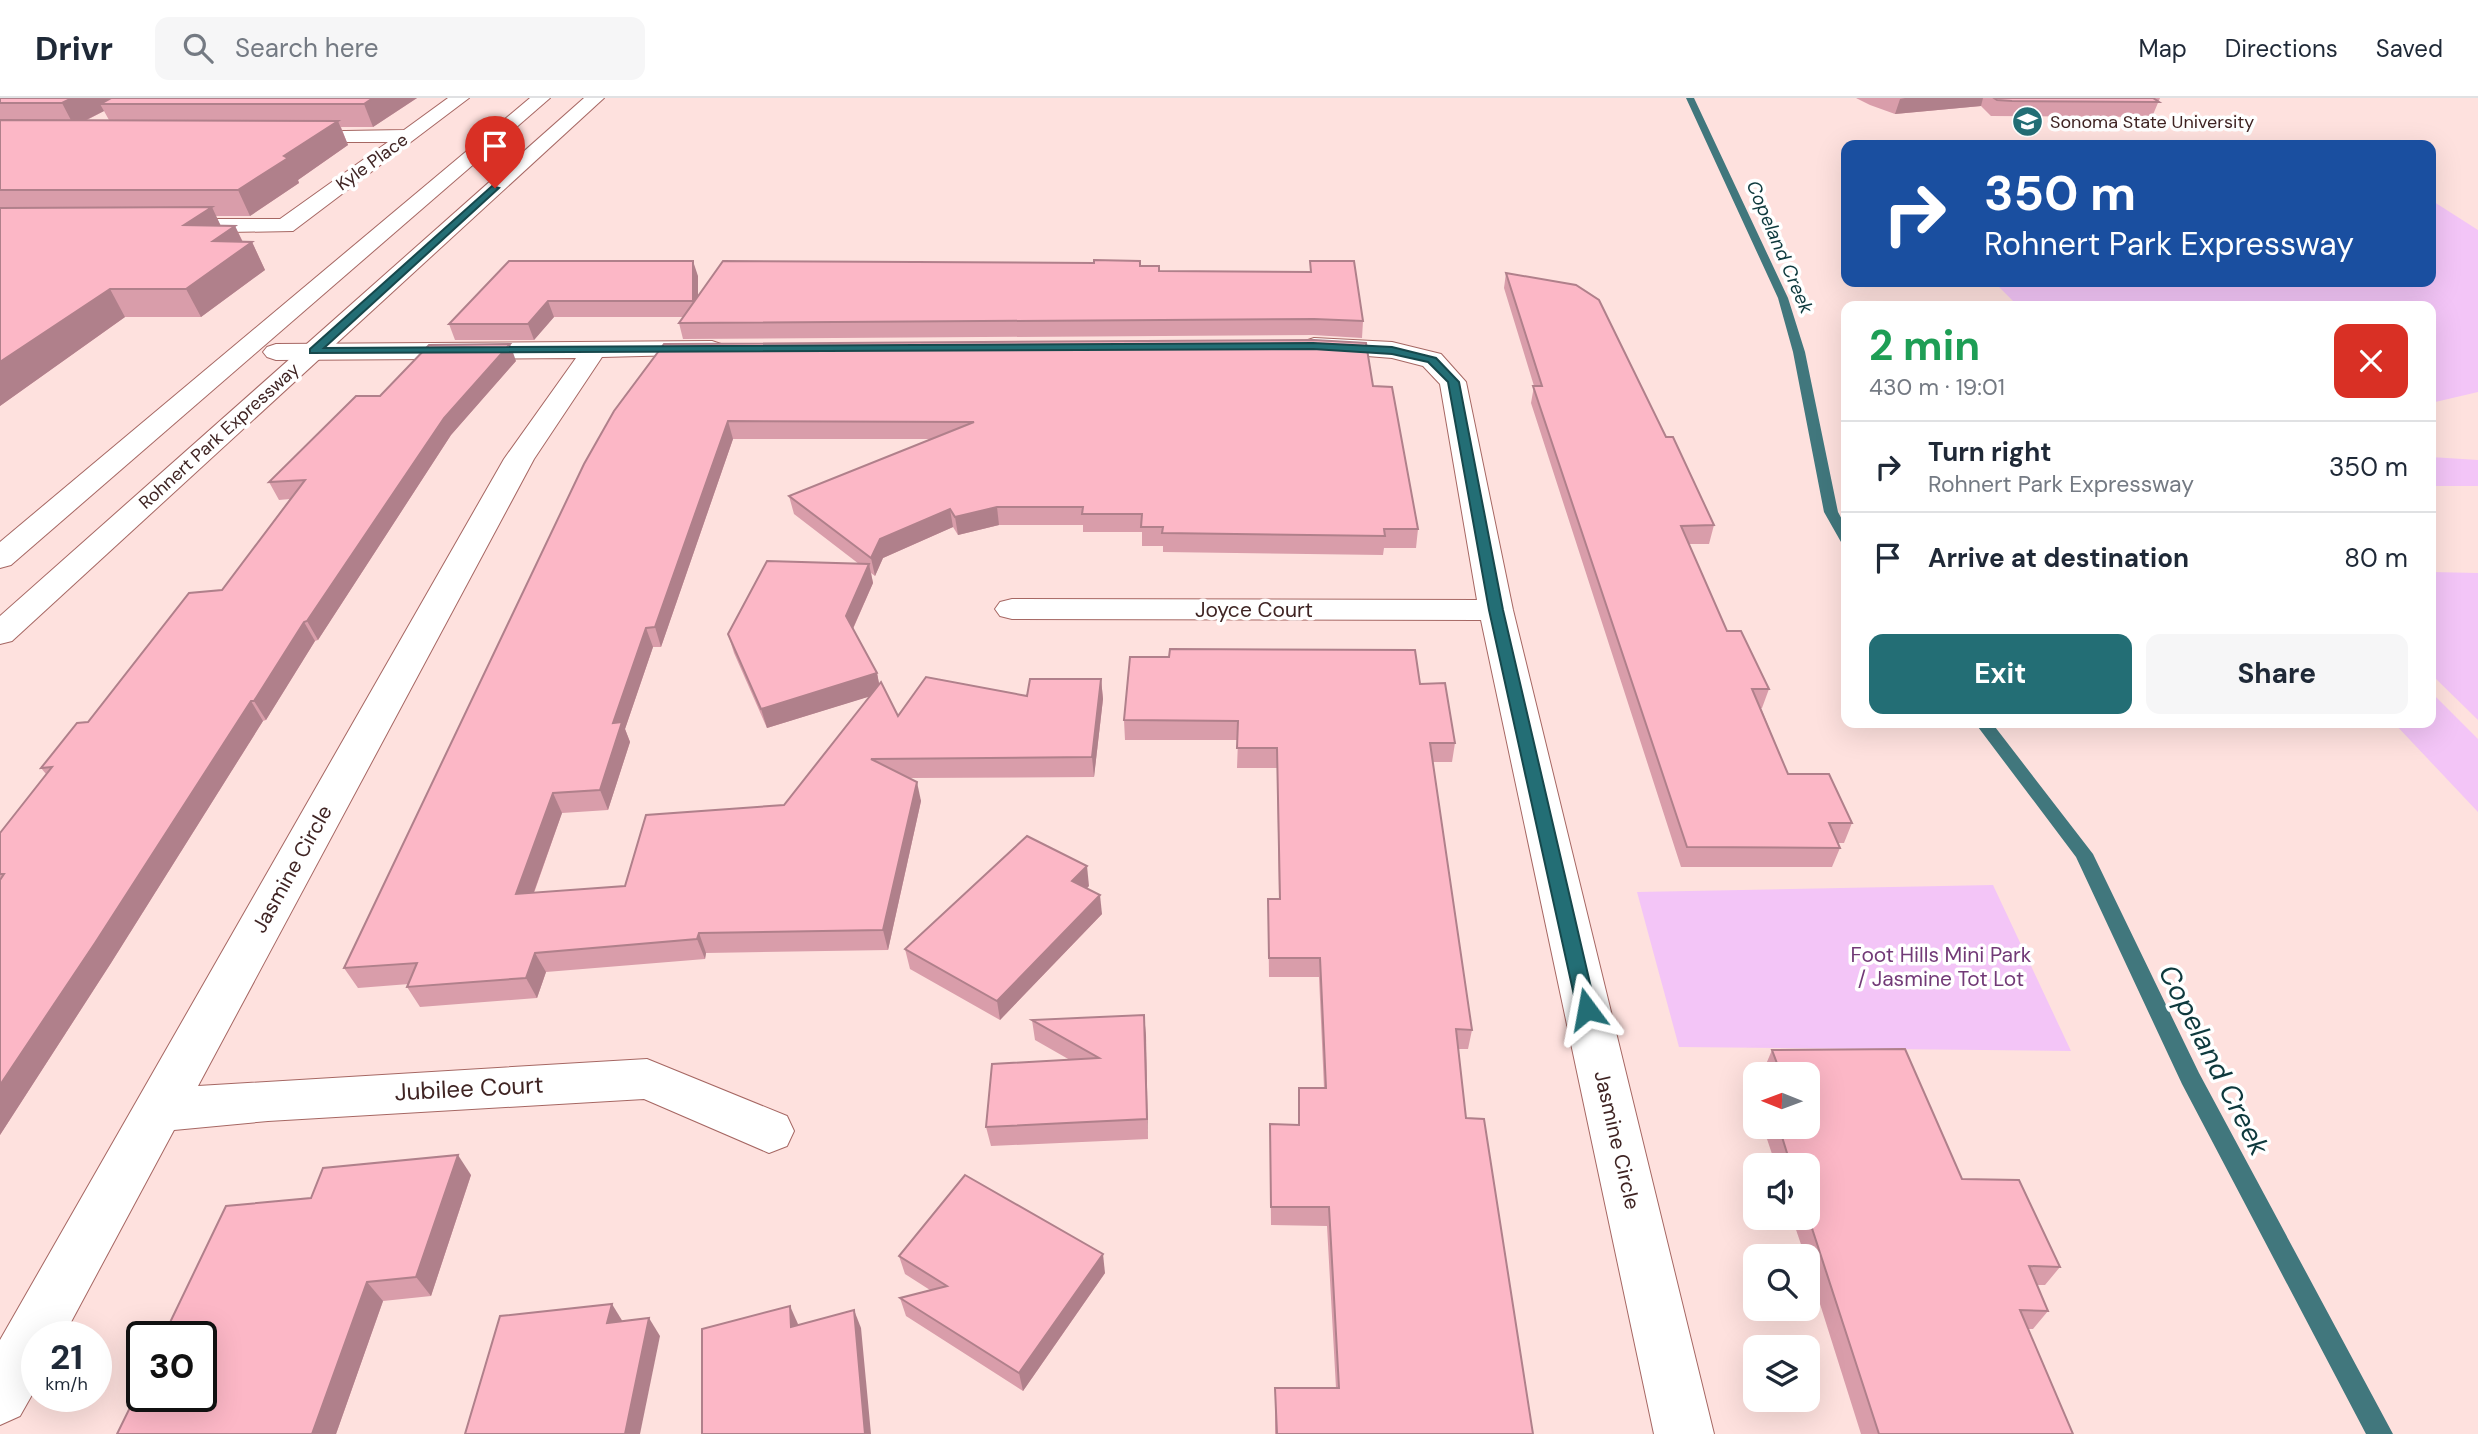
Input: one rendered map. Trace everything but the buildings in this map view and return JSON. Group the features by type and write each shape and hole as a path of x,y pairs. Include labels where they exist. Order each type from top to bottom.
{"street":[{"name":"Kyle Place","path":"149,226 285,226 460,98"},
{"path":"0,558 541,98"},
{"name":"Rohnert Park Expressway","path":"0,634 595,98"},
{"path":"270,135 408,136"},
{"name":"Jasmine Circle","path":"1286,346 1392,350 1432,360 1453,382 1496,610 1684,1434"},
{"name":"Jasmine Circle","path":"0,1396 519,459 595,349"},
{"path":"276,352 747,349"},
{"name":"Joyce Court","path":"1012,609 1496,610"},
{"name":"Jubilee Court","path":"159,1110 268,1100 647,1079 769,1131"}],"green space":[{"path":"2436,203 2478,230 2478,392 2436,402 2436,301 2013,301 1999,287 2436,287"},
{"path":"2436,457 2478,460 2478,486 2436,486"},
{"path":"2436,572 2478,573 2478,720 2436,679"},
{"path":"2436,697 2478,739 2478,812 2399,728 2436,728"},
{"name":"Foot Hills Mini Park / Jasmine Tot Lot","path":"1993,885 2071,1051 1679,1047 1637,892"}],"waterway":[{"name":"Copeland Creek","path":"1690,98 1783,298 1799,352 1831,512 1841,530"},
{"name":"Copeland Creek","path":"1987,728 2084,854 2190,1078 2380,1434"}],"place":[{"name":"Sonoma State University","path":"2027,122"}],"route":[{"path":"495,188 314,351 1313,346 1392,350 1432,360 1453,382 1496,610 1587,1009"}]}
